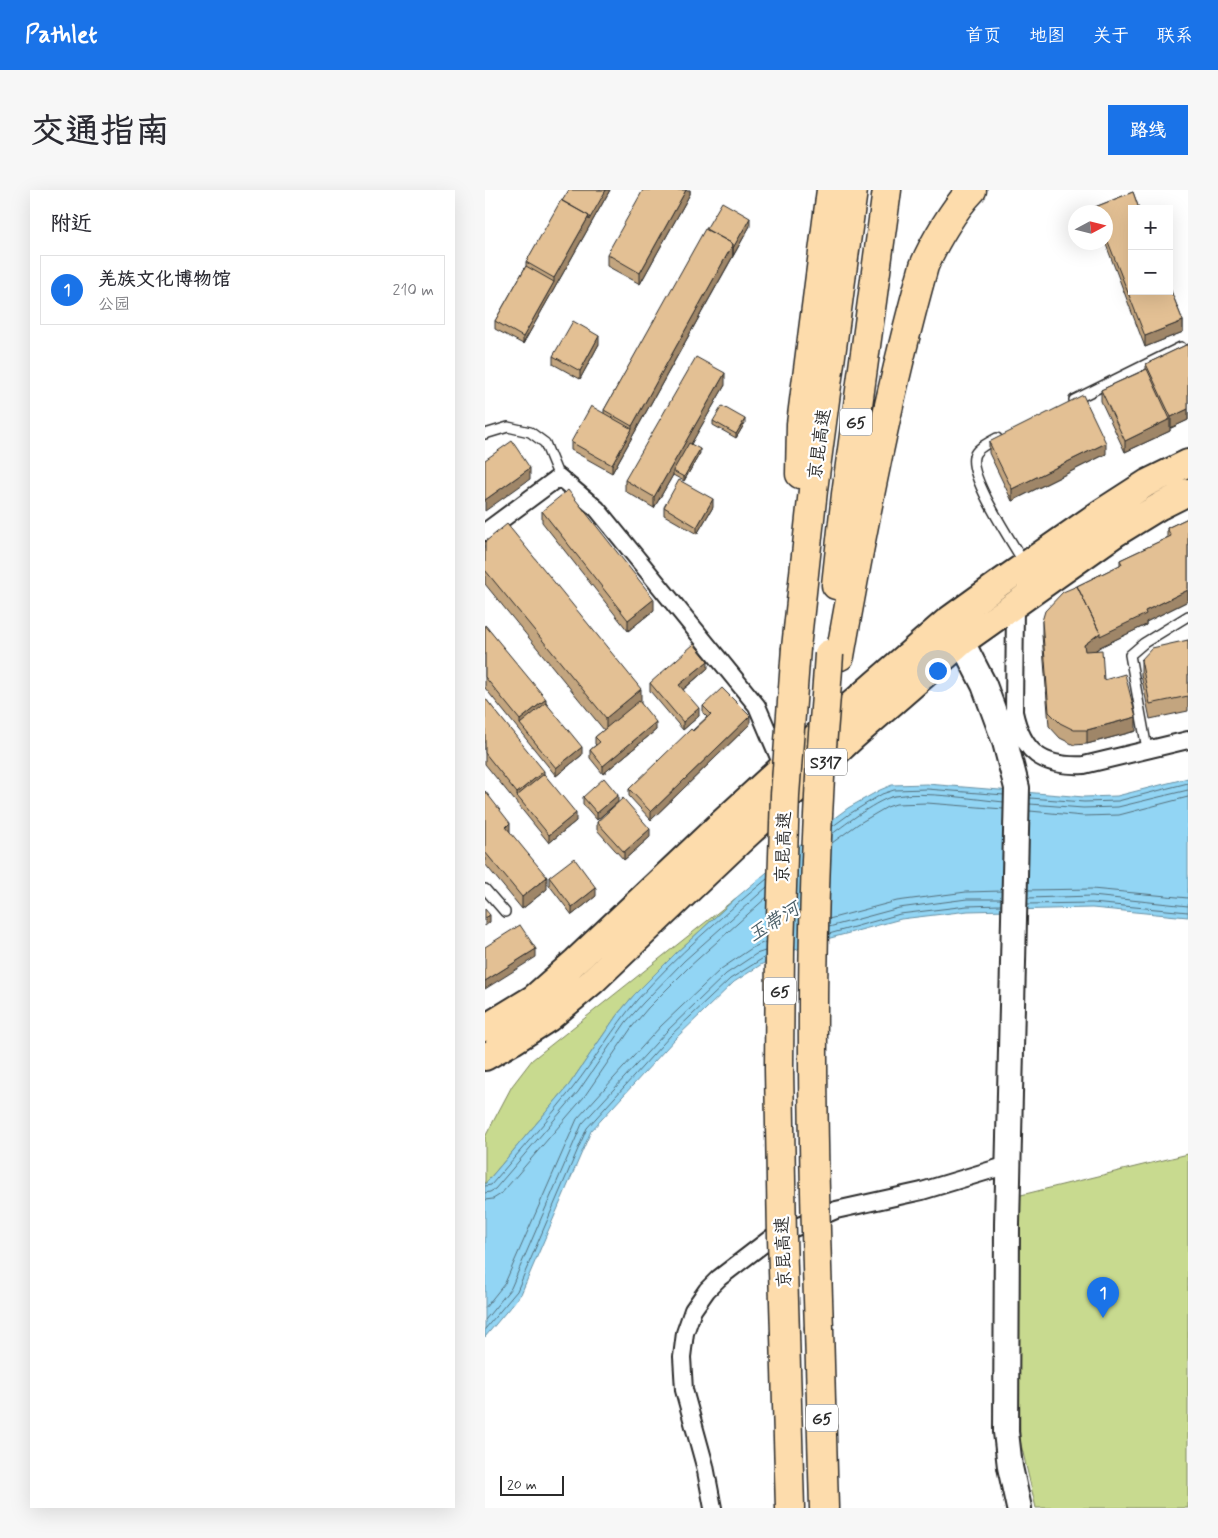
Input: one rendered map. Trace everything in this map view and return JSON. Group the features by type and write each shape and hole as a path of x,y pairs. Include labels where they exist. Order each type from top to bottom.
{"highway":[{"path":"796,648 801,424 831,190"},
{"name":"京昆高速","path":"790,1508 781,1227 780,948 785,795 796,648 813,490 853,190"},
{"name":"京昆高速","path":"824,1508 815,1236 813,1069 818,821 827,787 835,655 831,626 846,494 887,190"},
{"path":"835,655 883,428 904,337 924,266 928,255 958,207 972,190"}],"main road":[{"name":"S317","path":"485,1028 534,998 576,962 721,823 930,635 1025,565 1102,512 1140,488 1188,463"},
{"name":"S317","path":"485,1056 549,1018 593,981 854,736 961,642 1116,534 1160,506 1188,492"}],"street":[{"path":"485,532 559,476 597,509 757,706 783,767"},
{"path":"1015,604 1014,712 1016,723 1030,749 1037,756 1048,762 1068,766 1084,766 1188,740"},
{"path":"961,642 984,685 1005,742 1017,788 1008,1165 1006,1432 1010,1467 1019,1508"},
{"path":"713,1508 705,1466 684,1390 682,1357 685,1333 693,1310 707,1290 719,1278 771,1238 836,1210 922,1191 1008,1165"}],"lane":[{"path":"1068,403 1181,347"},
{"path":"485,434 508,428 530,432 545,443 559,476"},
{"path":"1007,433 975,453 973,459 978,482 1025,565"},
{"path":"1147,749 1130,655 1144,643 1188,616"},
{"path":"485,889 505,912"}],"green space":[{"path":"736,898 634,995 617,1015 569,1085 485,1184 485,1137 512,1086 532,1060"},
{"path":"1188,1154 1188,1508 1036,1508 1020,1440 1017,1196"}],"water":[{"name":"玉带河","path":"1188,778 1188,917 1092,908 968,911 901,919 812,943 762,964 734,982 675,1039 591,1131 521,1294 485,1337 485,1184 569,1085 617,1015 634,995 736,898 814,833 848,808 892,785 927,784 1084,797 1117,796"}],"building":[{"path":"569,190 606,190 589,220 589,216 562,201"},
{"path":"643,190 686,190 640,273 607,254"},
{"path":"1133,192 1138,205 1128,205 1128,293 1111,250 1113,250 1113,205 1100,205"},
{"path":"561,200 589,216 554,278 526,262"},
{"path":"722,202 750,218 733,248 733,244 706,229"},
{"path":"705,229 733,244 632,426 604,410"},
{"path":"526,266 554,282 523,337 495,321"},
{"path":"1129,295 1173,295 1183,321 1145,336"},
{"path":"573,321 599,336 580,371 553,356"},
{"path":"1188,344 1188,409 1171,417 1146,364"},
{"path":"696,357 725,373 654,497 625,480"},
{"path":"1147,369 1170,419 1125,441 1101,390"},
{"path":"1083,395 1106,443 1012,489 989,442"},
{"path":"591,406 632,429 612,465 571,442"},
{"path":"722,406 745,419 736,434 713,421"},
{"path":"512,441 530,468 485,500 485,460"},
{"path":"689,443 700,449 684,477 673,471"},
{"path":"679,480 713,499 697,527 664,507"},
{"path":"568,490 654,599 628,620 542,511"},
{"path":"1188,518 1188,590 1145,611 1146,614 1100,636 1077,586 1122,564 1120,560 1171,536 1167,528"},
{"path":"507,524 641,689 606,718 485,570 485,542"},
{"path":"1077,586 1100,633 1084,645 1085,651 1102,650 1104,680 1125,674 1136,717 1087,730 1074,730 1060,723 1049,712 1042,621 1045,611 1063,592"},
{"path":"485,625 546,699 520,720 485,677"},
{"path":"1188,640 1188,696 1150,704 1141,660 1152,648"},
{"path":"694,644 708,661 679,685 699,708 683,722 650,683"},
{"path":"722,688 750,716 651,812 629,789 691,729 693,731 711,714 703,706"},
{"path":"485,698 544,771 517,793 485,753"},
{"path":"639,701 656,722 603,766 590,750 600,742 595,737"},
{"path":"546,703 582,747 556,768 520,724"},
{"path":"544,774 576,813 549,835 517,796"},
{"path":"604,778 618,795 597,813 583,797"},
{"path":"485,791 510,823 506,827 547,877 522,897 485,852"},
{"path":"623,798 650,829 624,852 597,822"},
{"path":"574,858 596,888 572,907 549,877"},
{"path":"485,909 490,915 485,918"},
{"path":"520,925 536,949 485,981 485,947"}],"place":[{"name":"羌族文化博物馆","path":"1103,1318"}]}
